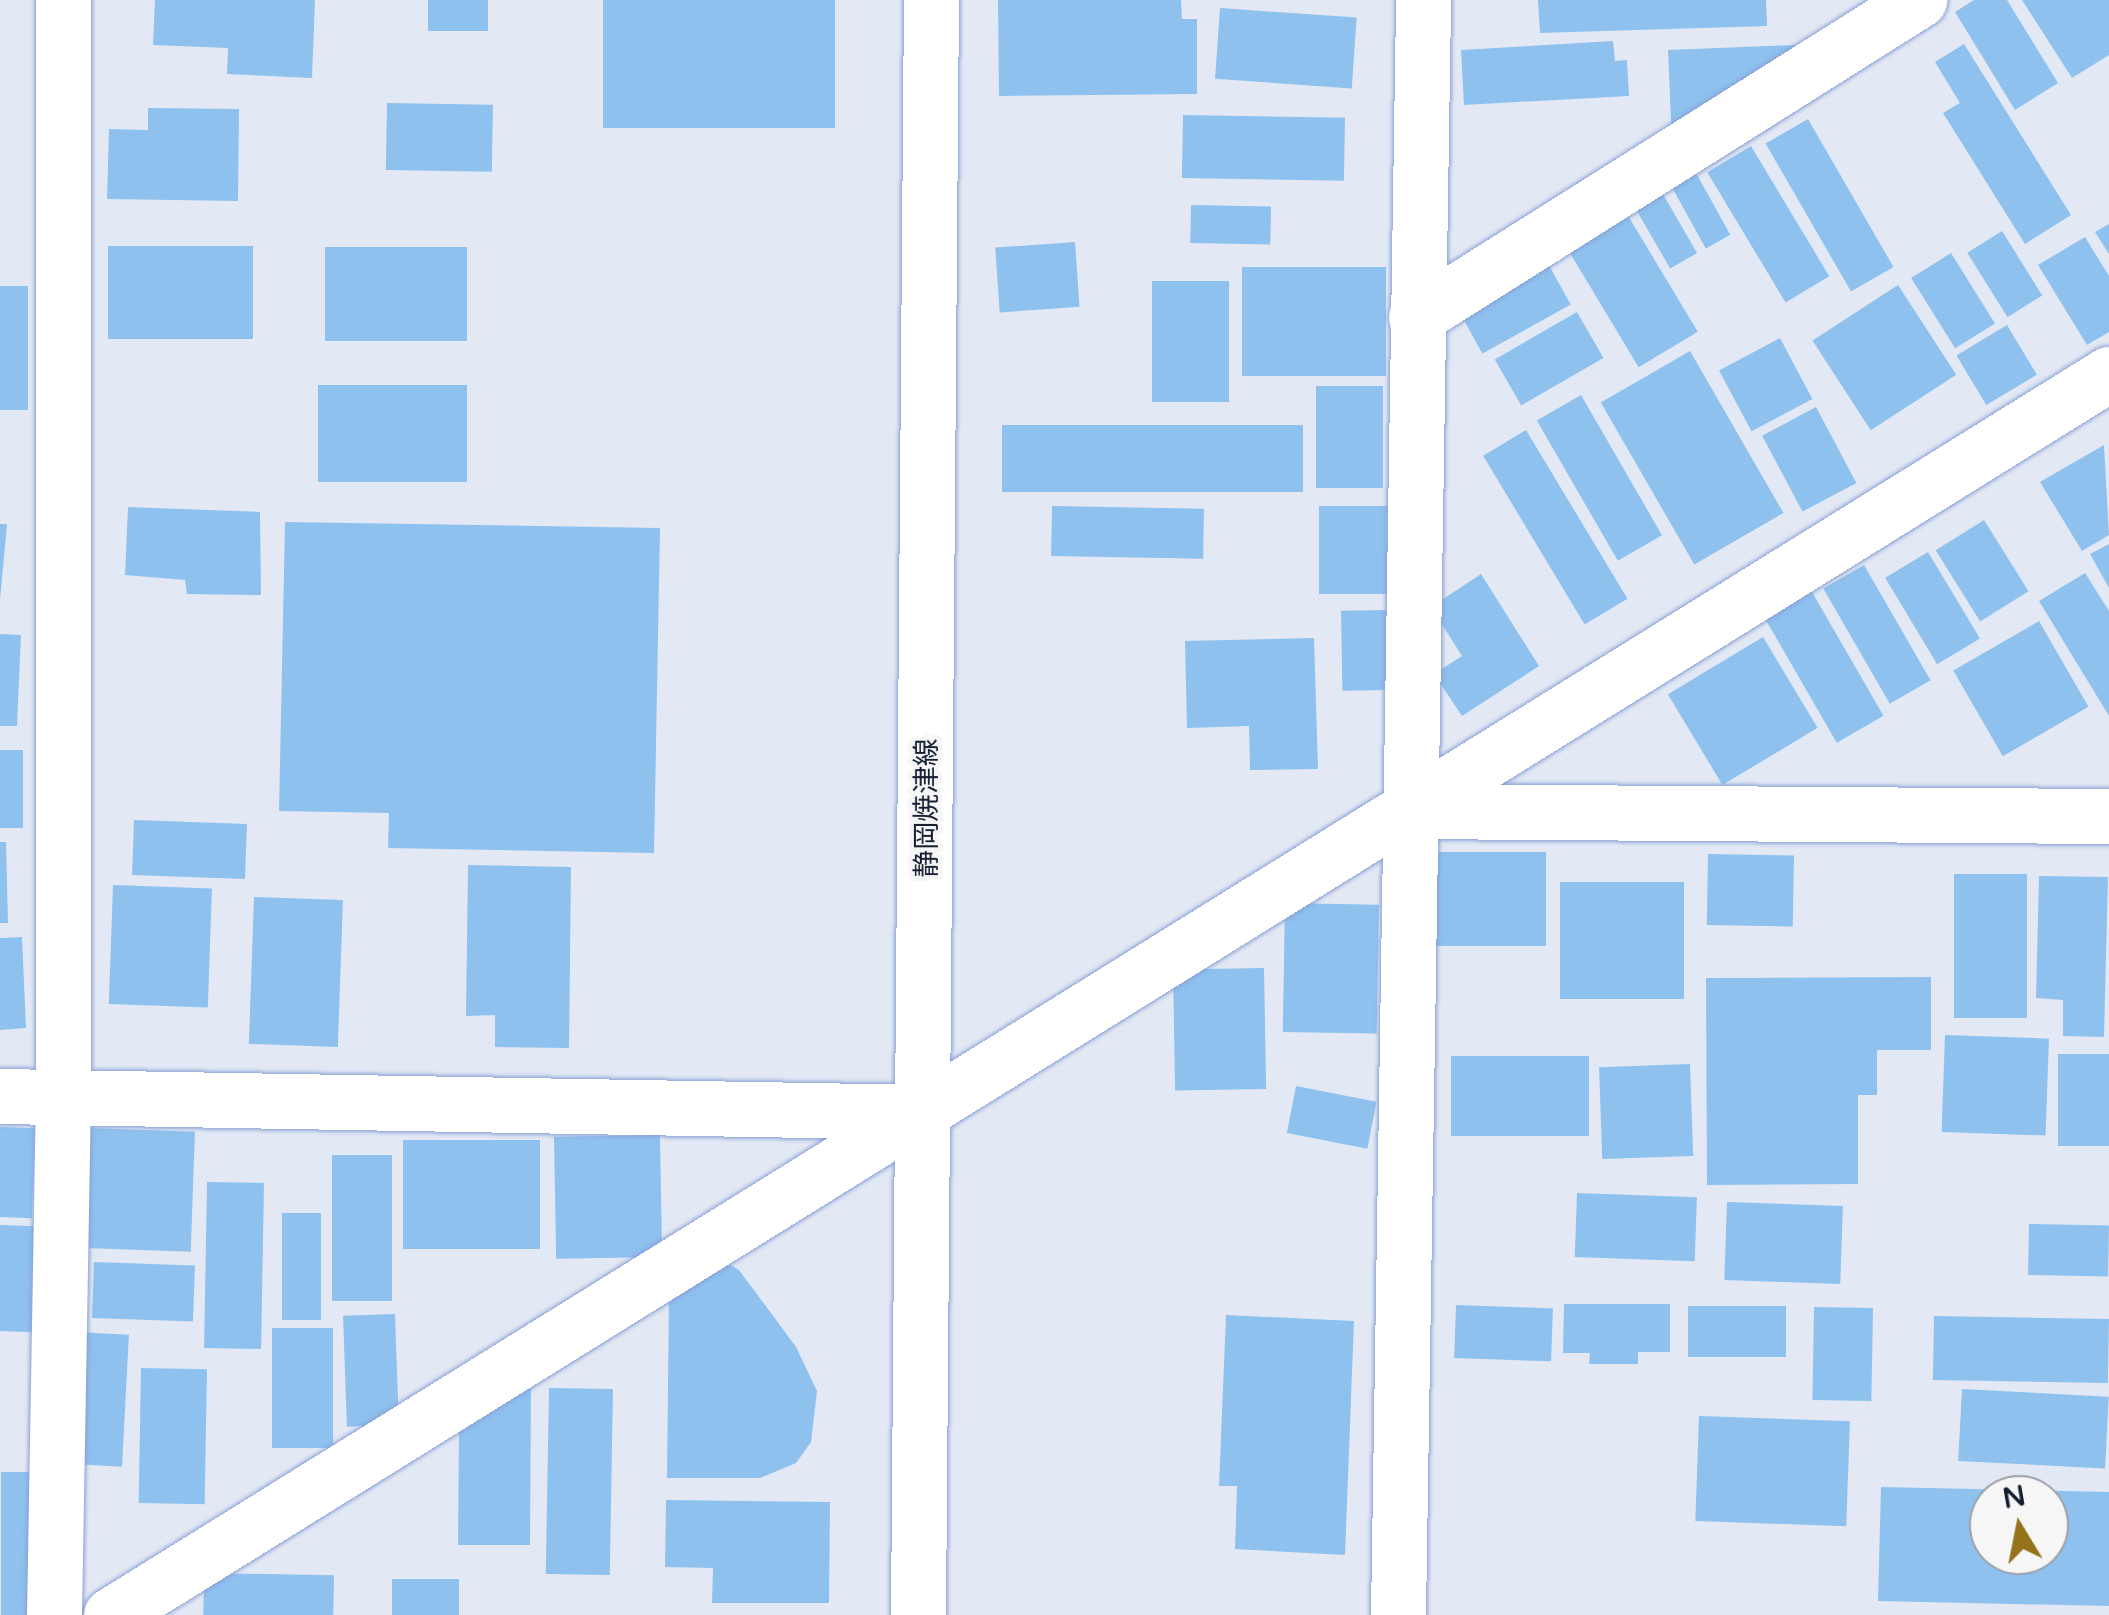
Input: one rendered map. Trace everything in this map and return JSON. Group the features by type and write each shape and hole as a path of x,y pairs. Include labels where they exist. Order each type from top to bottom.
{"street":[{"path":"54,1615 63,1096 64,0"},
{"name":"静岡焼津線","path":"918,1615 932,0"},
{"path":"1398,1615 1407,811 1423,0"},
{"path":"1416,317 1919,0"},
{"path":"111,1615 2109,374"},
{"path":"1407,811 2109,816"},
{"path":"0,1096 925,1112"}],"building":[{"path":"155,0 315,0 312,78 227,74 228,48 153,45"},
{"path":"428,0 488,0 488,31 428,31"},
{"path":"603,0 835,0 835,128 603,128"},
{"path":"998,0 1181,0 1182,19 1197,19 1197,94 999,96"},
{"path":"1538,0 1766,0 1767,26 1540,33"},
{"path":"1974,0 2007,0 2058,83 2015,110 1955,12"},
{"path":"2022,0 2109,0 2109,55 2072,78"},
{"path":"1220,8 1357,18 1352,88 1215,79"},
{"path":"1613,41 1615,61 1627,60 1629,96 1464,105 1461,50"},
{"path":"1964,44 2071,215 2025,244 1943,113 1960,103 1935,62"},
{"path":"1795,45 1811,52 1672,144 1668,50"},
{"path":"387,103 493,105 492,172 386,170"},
{"path":"148,108 239,109 238,201 107,199 109,129 148,130"},
{"path":"1183,115 1345,118 1344,181 1182,178"},
{"path":"1808,119 1894,267 1851,292 1766,144"},
{"path":"1751,146 1829,276 1786,303 1707,172"},
{"path":"1691,164 1730,235 1706,248 1667,178"},
{"path":"1656,182 1697,253 1670,269 1629,198"},
{"path":"1621,204 1698,332 1639,367 1562,240"},
{"path":"1191,205 1271,206 1270,244 1190,243"},
{"path":"2109,224 2109,254 2095,232"},
{"path":"2002,231 2042,295 2008,317 1967,253"},
{"path":"2085,237 2109,276 2109,332 2087,345 2038,265"},
{"path":"1075,242 1080,307 1000,312 995,248"},
{"path":"108,246 253,246 253,339 108,339"},
{"path":"325,247 467,247 467,341 325,341"},
{"path":"1951,253 1995,323 1955,348 1911,278"},
{"path":"1546,260 1571,305 1482,354 1458,309"},
{"path":"1242,267 1386,267 1386,376 1242,376"},
{"path":"1152,281 1229,281 1229,402 1152,402"},
{"path":"1898,285 1956,375 1871,430 1812,341"},
{"path":"0,286 28,286 28,410 0,410"},
{"path":"1577,312 1604,358 1521,405 1495,360"},
{"path":"2007,325 2037,375 1986,405 1956,355"},
{"path":"1780,338 1812,399 1751,431 1719,370"},
{"path":"1690,351 1784,513 1694,564 1601,402"},
{"path":"318,385 467,385 467,482 318,482"},
{"path":"1316,386 1383,386 1383,488 1316,488"},
{"path":"1581,395 1662,535 1618,561 1537,420"},
{"path":"1816,407 1856,483 1803,512 1762,436"},
{"path":"1002,425 1303,425 1303,492 1002,492"},
{"path":"1526,430 1627,599 1585,625 1483,456"},
{"path":"2104,445 2109,535 2082,551 2040,482"},
{"path":"1052,506 1204,509 1203,559 1051,556"},
{"path":"1319,506 1387,506 1387,594 1319,594"},
{"path":"128,507 260,512 261,595 187,594 185,580 125,575"},
{"path":"1984,520 2029,591 1980,621 1936,550"},
{"path":"285,522 660,528 654,853 388,848 389,813 279,811"},
{"path":"0,524 7,524 0,600"},
{"path":"2109,544 2109,588 2090,554"},
{"path":"1928,552 1980,639 1937,664 1885,578"},
{"path":"1864,565 1930,680 1890,704 1823,588"},
{"path":"2085,573 2109,611 2109,716 2039,601"},
{"path":"1481,574 1539,666 1462,716 1434,674 1462,656 1431,607"},
{"path":"1812,592 1884,716 1837,743 1765,619"},
{"path":"1386,610 1387,690 1342,691 1341,611"},
{"path":"2039,621 2088,707 2003,756 1953,670"},
{"path":"0,634 21,635 17,726 0,726"},
{"path":"1763,637 1818,728 1722,785 1668,694"},
{"path":"1314,638 1318,769 1250,770 1249,726 1187,728 1185,641"},
{"path":"0,750 23,750 23,828 0,828"},
{"path":"134,820 247,824 245,879 132,875"},
{"path":"0,842 6,842 8,923 0,923"},
{"path":"1435,852 1546,852 1546,946 1435,946"},
{"path":"1708,854 1794,856 1793,926 1707,925"},
{"path":"468,865 571,867 569,1048 495,1047 495,1015 466,1016"},
{"path":"1954,874 2027,874 2027,1018 1954,1018"},
{"path":"2039,876 2108,877 2104,1037 2063,1036 2063,1000 2036,998"},
{"path":"1560,882 1684,882 1684,999 1560,999"},
{"path":"113,885 212,888 208,1007 109,1004"},
{"path":"254,897 343,900 338,1047 249,1044"},
{"path":"1285,903 1379,905 1377,1034 1283,1032"},
{"path":"22,937 26,1028 0,1030 0,938"},
{"path":"1264,968 1266,1089 1175,1091 1173,970"},
{"path":"1931,977 1931,1050 1877,1050 1877,1095 1858,1095 1858,1184 1707,1185 1706,978"},
{"path":"1945,1035 2049,1039 2046,1136 1942,1132"},
{"path":"2058,1054 2109,1054 2109,1146 2058,1146"},
{"path":"1451,1056 1589,1056 1589,1136 1451,1136"},
{"path":"1690,1064 1693,1156 1602,1159 1599,1067"},
{"path":"1296,1086 1376,1102 1367,1149 1287,1133"},
{"path":"0,1127 35,1128 32,1218 0,1217"},
{"path":"88,1128 195,1132 191,1252 84,1248"},
{"path":"660,1135 662,1257 556,1259 554,1137"},
{"path":"403,1140 540,1140 540,1249 403,1249"},
{"path":"332,1155 392,1155 392,1301 332,1301"},
{"path":"207,1182 264,1183 261,1349 204,1348"},
{"path":"1577,1193 1697,1197 1695,1261 1575,1257"},
{"path":"1727,1202 1843,1206 1840,1284 1724,1280"},
{"path":"282,1213 321,1213 321,1320 282,1320"},
{"path":"2029,1224 2109,1225 2108,1276 2028,1275"},
{"path":"0,1225 37,1226 33,1332 0,1331"},
{"path":"724,1261 739,1270 796,1347 817,1391 811,1442 796,1463 760,1478 667,1478 669,1292"},
{"path":"94,1262 195,1266 193,1321 92,1318"},
{"path":"1564,1304 1670,1304 1670,1352 1638,1352 1638,1364 1589,1364 1590,1353 1563,1353"},
{"path":"1456,1305 1553,1308 1551,1361 1454,1358"},
{"path":"1688,1306 1786,1306 1786,1357 1688,1357"},
{"path":"1814,1307 1873,1308 1871,1401 1812,1400"},
{"path":"395,1314 399,1425 347,1427 343,1316"},
{"path":"1226,1315 1354,1321 1345,1555 1235,1549 1237,1486 1219,1486"},
{"path":"1934,1316 2109,1319 2108,1383 1933,1380"},
{"path":"272,1328 333,1328 333,1448 272,1448"},
{"path":"75,1332 129,1335 122,1467 68,1464"},
{"path":"141,1368 207,1369 205,1504 139,1503"},
{"path":"531,1383 530,1545 458,1545 459,1431"},
{"path":"549,1388 613,1389 610,1575 546,1574"},
{"path":"1962,1389 2109,1397 2105,1469 1958,1461"},
{"path":"1699,1416 1850,1421 1846,1526 1695,1521"},
{"path":"1,1472 31,1472 31,1615 1,1615"},
{"path":"1881,1487 1969,1489 1969,1575 2069,1575 2069,1491 2109,1492 2109,1606 1878,1601"},
{"path":"666,1500 830,1502 829,1603 712,1603 713,1568 665,1567"},
{"path":"204,1573 334,1575 333,1615 203,1615"},
{"path":"392,1579 459,1579 459,1615 392,1615"}]}
